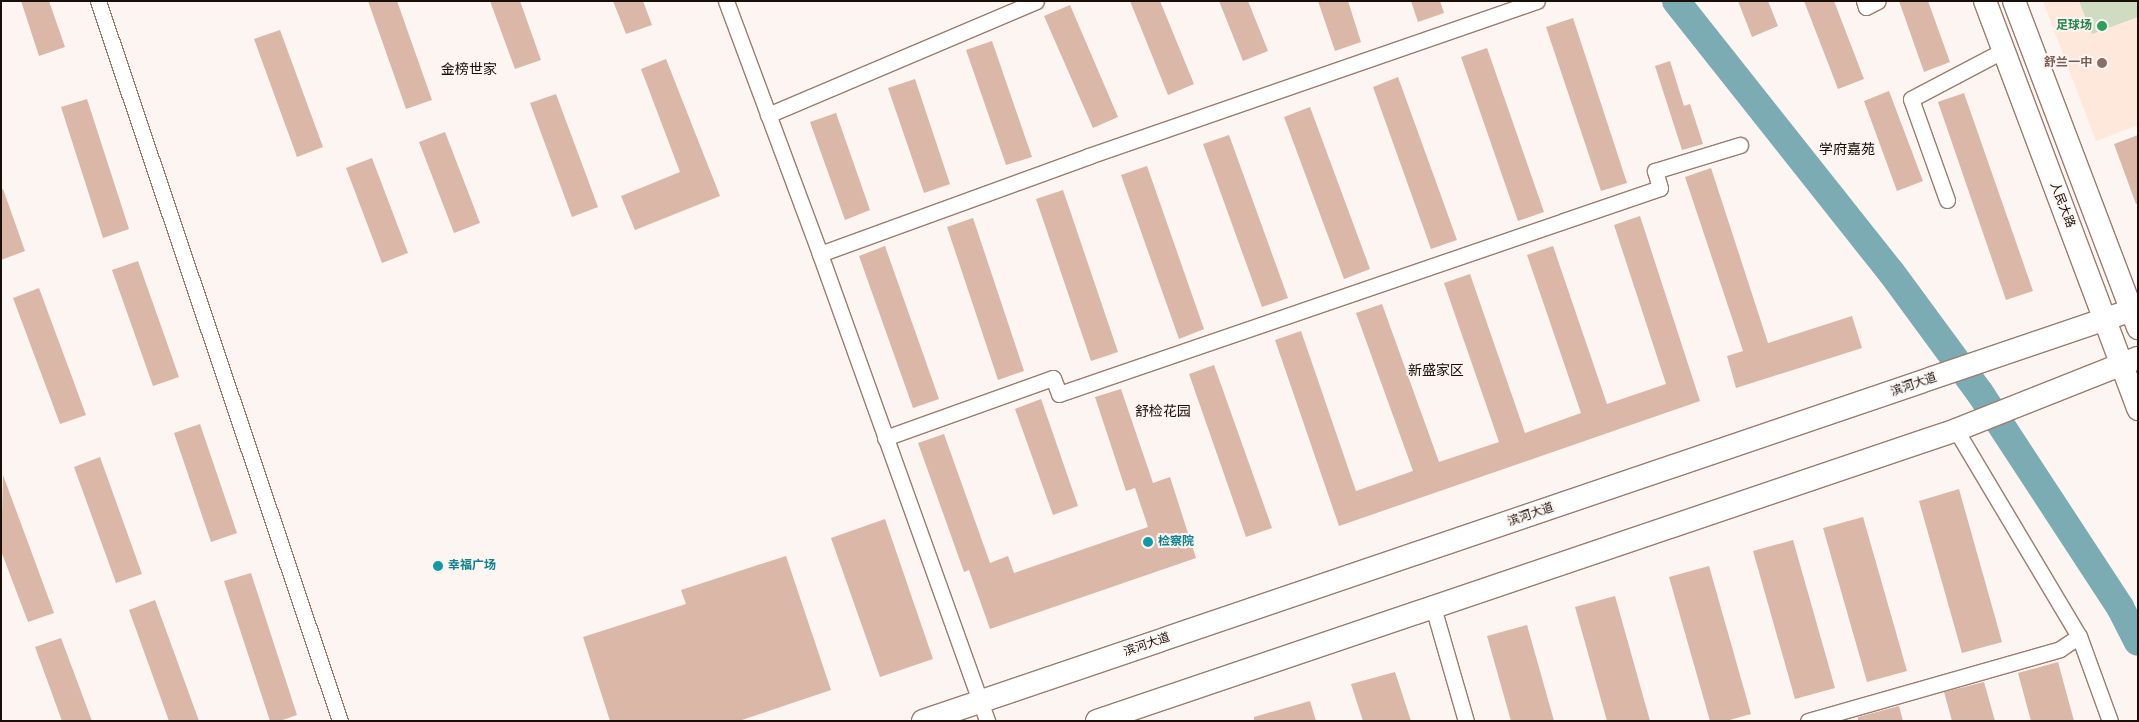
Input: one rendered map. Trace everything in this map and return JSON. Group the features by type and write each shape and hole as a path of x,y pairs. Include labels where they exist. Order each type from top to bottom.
{"main road":[{"name":"人民大路","path":"1985,1 2106,320 2130,361 2138,409"},
{"path":"2014,1 2136,316"},
{"name":"滨河大道","path":"923,721 983,711 2106,320 2136,316"},
{"path":"1097,721 1956,430 2130,361"}],"street":[{"path":"98,1 340,721"},
{"path":"726,1 820,254 983,711"},
{"path":"768,115 1002,8 1036,1"},
{"path":"820,254 1089,156 1537,1"},
{"path":"1864,1 1866,7 1878,1"},
{"path":"1947,200 1911,99 2004,50"},
{"path":"885,438 1053,378 1059,394 1660,188 1655,171 1740,144"},
{"path":"1956,430 2079,636 2110,721"},
{"path":"1433,607 1466,721"},
{"path":"1808,721 2060,649 2079,636"}],"shaded area":[{"name":"舒兰一中","path":"2043,1 2138,1 2138,125 2096,141"}],"green space":[{"name":"足球场","path":"2079,1 2138,1 2138,17 2092,34"}],"building":[{"path":"21,1 49,1 65,47 39,56"},
{"path":"368,1 397,1 432,100 406,109"},
{"path":"490,1 520,1 541,60 515,69"},
{"path":"613,1 643,1 652,25 626,34"},
{"path":"1130,1 1160,1 1194,84 1168,95"},
{"path":"1219,1 1248,1 1268,51 1243,61"},
{"path":"1318,1 1348,1 1361,42 1335,51"},
{"path":"1411,1 1440,1 1444,13 1418,22"},
{"path":"1738,1 1768,1 1778,26 1752,37"},
{"path":"1804,1 1834,1 1864,79 1838,89"},
{"path":"1899,1 1928,1 1950,62 1924,72"},
{"path":"1070,5 1118,117 1093,128 1044,16"},
{"path":"1573,18 1627,183 1601,191 1546,27"},
{"path":"280,30 323,147 297,157 254,39"},
{"path":"992,41 1032,157 1006,165 966,50"},
{"path":"1487,48 1544,212 1518,221 1461,57"},
{"path":"666,59 720,196 635,230 621,196 680,172 641,69"},
{"path":"1670,61 1684,106 1690,104 1703,144 1682,150 1655,66"},
{"path":"1398,77 1457,240 1431,249 1373,87"},
{"path":"915,79 950,184 924,193 888,88"},
{"path":"1889,91 1923,181 1897,191 1864,101"},
{"path":"1964,93 2033,291 2006,300 1938,102"},
{"path":"556,94 598,207 572,217 530,103"},
{"path":"87,99 129,229 103,238 61,107"},
{"path":"1310,107 1370,269 1344,279 1284,117"},
{"path":"836,113 870,210 845,220 810,122"},
{"path":"445,132 480,223 454,233 419,142"},
{"path":"1229,135 1288,298 1262,307 1203,144"},
{"path":"2138,135 2138,203 2136,204 2114,144"},
{"path":"372,158 408,253 382,263 346,168"},
{"path":"1147,166 1204,329 1179,339 1121,175"},
{"path":"1711,168 1768,343 1852,316 1862,348 1736,388 1727,356 1743,351 1685,177"},
{"path":"3,189 25,251 1,260 1,190"},
{"path":"1063,190 1118,352 1091,361 1036,199"},
{"path":"1640,216 1700,401 1339,526 1275,340 1301,331 1356,491 1413,471 1356,313 1382,304 1439,462 1499,442 1444,283 1470,274 1525,433 1581,413 1527,255 1553,246 1607,404 1666,384 1614,225"},
{"path":"973,218 1024,371 998,380 947,227"},
{"path":"885,246 939,399 913,408 859,256"},
{"path":"138,261 179,377 153,386 112,270"},
{"path":"39,288 86,415 60,424 13,298"},
{"path":"1214,365 1272,528 1246,537 1189,374"},
{"name":"检察院","path":"1121,389 1153,483 1170,477 1196,558 990,629 969,570 964,572 918,443 944,434 990,563 1008,556 1014,573 1148,527 1135,488 1126,491 1095,397"},
{"path":"1041,399 1078,506 1053,515 1015,409"},
{"path":"200,424 237,533 211,542 174,433"},
{"path":"100,457 142,574 116,583 74,467"},
{"path":"3,475 54,613 28,622 1,551"},
{"path":"1959,489 2002,642 1962,653 1919,501"},
{"path":"1863,517 1907,671 1867,682 1823,528"},
{"path":"885,519 933,659 880,677 831,538"},
{"path":"1793,540 1835,688 1795,699 1753,551"},
{"path":"786,556 831,690 739,721 610,721 583,637 686,604 681,590"},
{"path":"1709,566 1751,714 1726,721 1710,721 1669,577"},
{"path":"251,573 297,715 280,721 270,721 224,581"},
{"path":"1615,596 1650,721 1607,721 1575,607"},
{"path":"155,600 199,721 169,721 129,610"},
{"path":"1527,625 1554,721 1511,721 1487,636"},
{"path":"61,638 92,721 62,721 35,647"},
{"path":"2058,662 2074,721 2031,721 2018,673"},
{"path":"1395,672 1411,721 1363,721 1351,684"},
{"path":"1984,682 1995,721 1952,721 1944,692"},
{"path":"1310,701 1316,721 1254,721 1254,717"},
{"path":"1899,706 1903,721 1858,721 1858,717"}],"waterway":[{"path":"1676,1 1891,272 1980,393 2120,607 2138,642"}],"place":[{"name":"足球场","path":"2102,26"},
{"name":"舒兰一中","path":"2102,63"},
{"name":"检察院","path":"1148,542"},
{"name":"幸福广场","path":"438,566"}],"district":[{"name":"金榜世家","path":"469,70"},
{"name":"学府嘉苑","path":"1847,150"},
{"name":"新盛家区","path":"1436,371"},
{"name":"舒检花园","path":"1163,412"}]}
